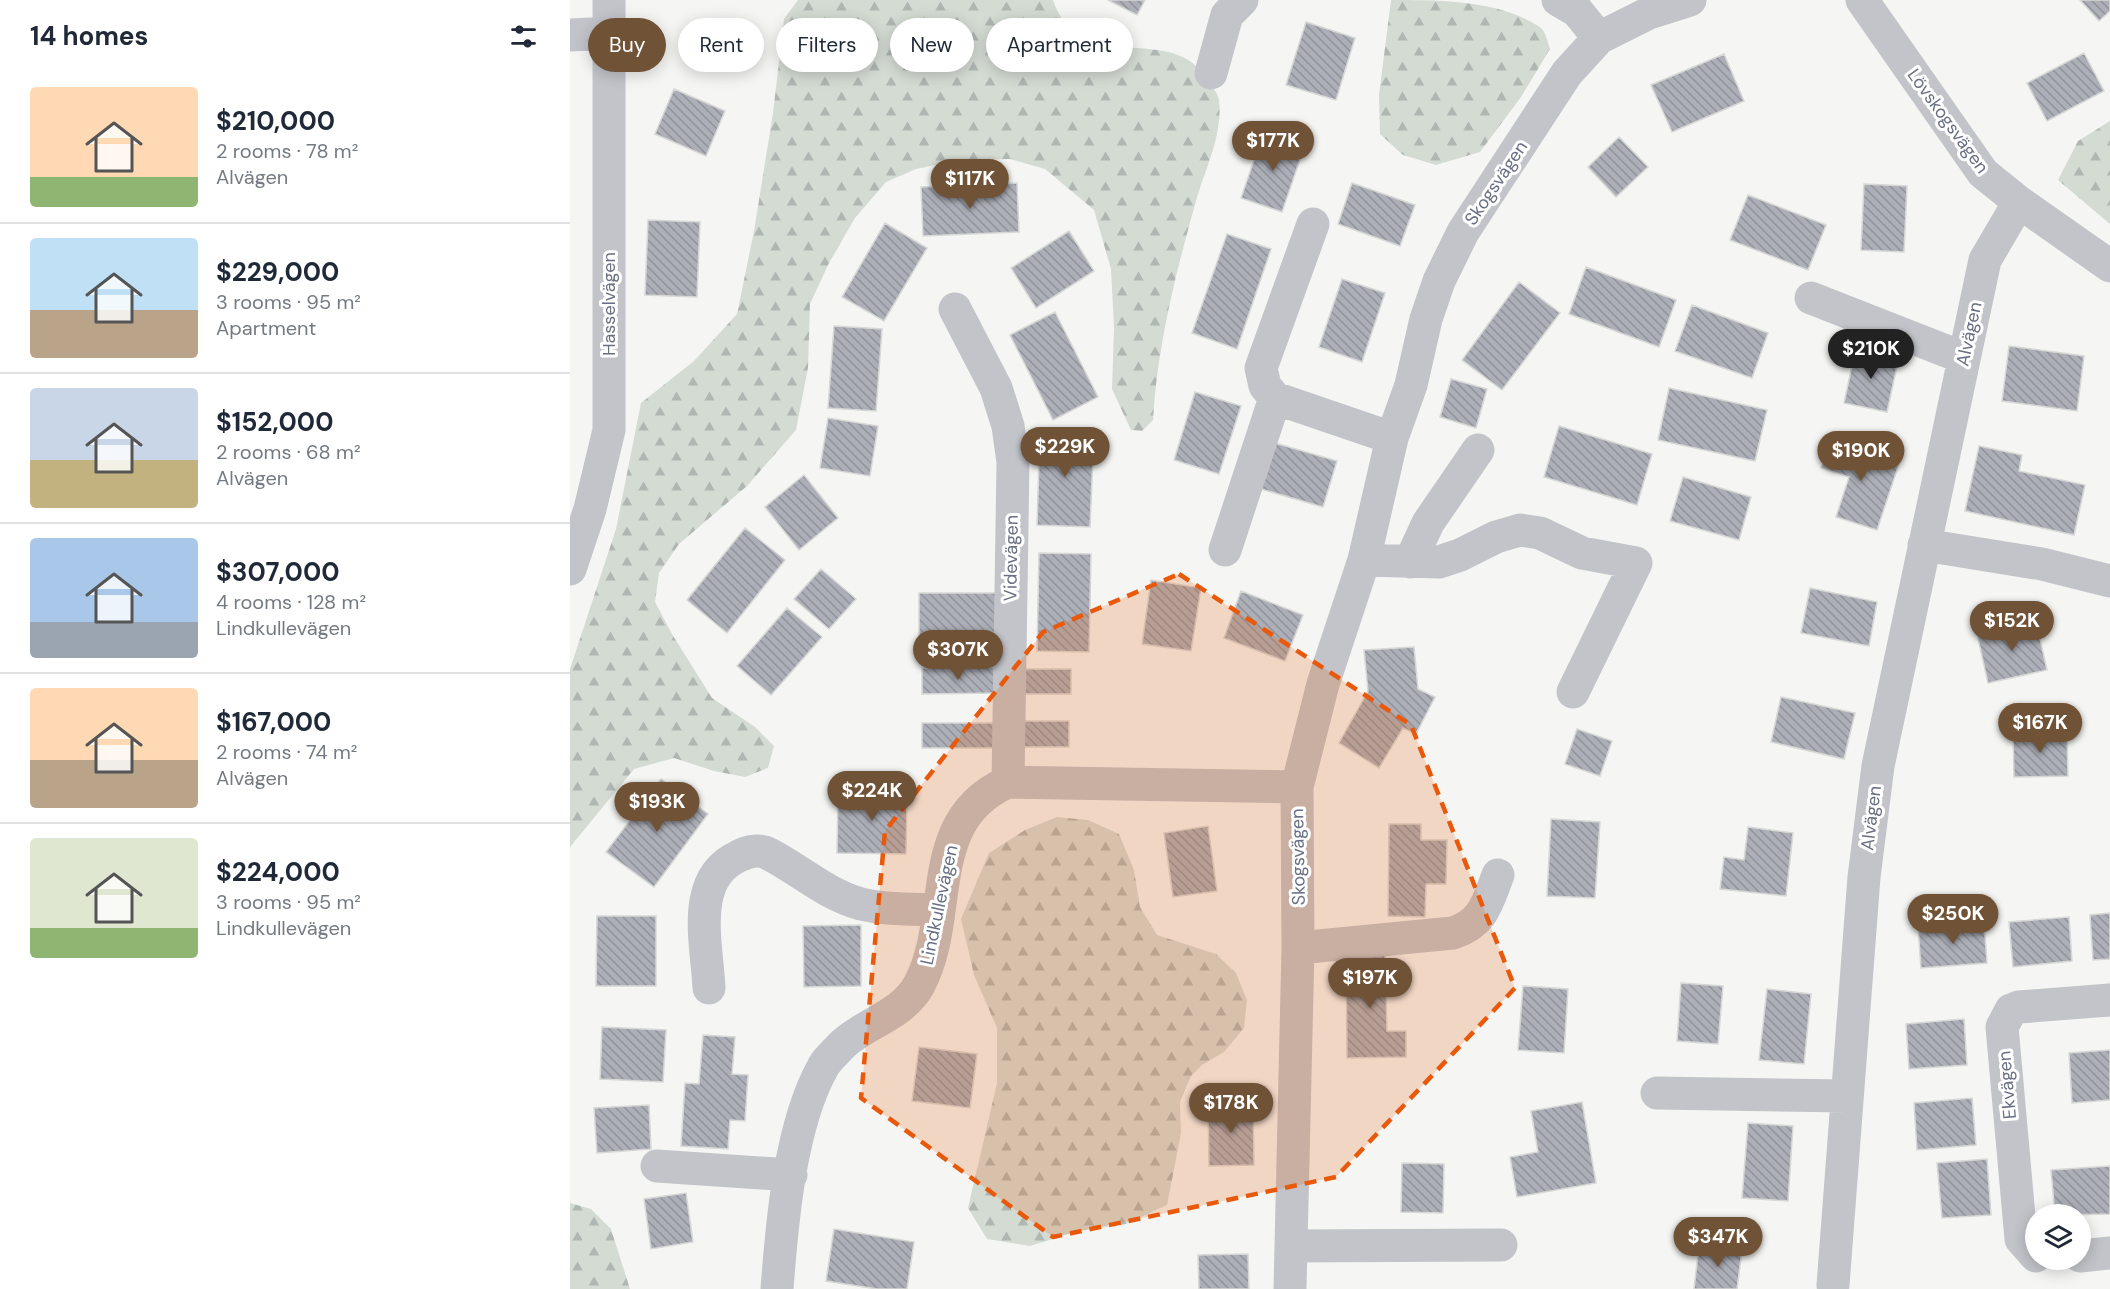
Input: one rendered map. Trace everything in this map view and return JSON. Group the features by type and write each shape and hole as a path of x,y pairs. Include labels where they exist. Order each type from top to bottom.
{"street":[{"name":"Hasselvägen","path":"608,18 609,0"},
{"path":"1211,73 1227,15 1242,0"},
{"path":"1558,0 1577,11 1599,38"},
{"name":"Skogsvägen","path":"1290,1289 1299,948 1297,787 1323,684 1364,560 1392,438 1411,385 1439,281 1463,232 1567,73 1599,38 1649,13 1690,0"},
{"name":"Lövskogsvägen","path":"1862,0 1983,173 2019,202 2110,266"},
{"path":"570,35 588,34"},
{"name":"Hasselvägen","path":"570,569 590,509 609,430 608,72"},
{"name":"Alvägen","path":"1833,1285 1864,877 1878,765 1985,260 2019,202"},
{"path":"1313,224 1262,368 1265,386 1275,398 1392,438"},
{"path":"1811,298 1964,358"},
{"name":"Videvägen","path":"955,309 996,388 1008,426 1013,462 1008,782"},
{"path":"1225,550 1275,398"},
{"path":"1410,562 1428,523 1478,450"},
{"path":"1364,560 1439,562 1460,555 1496,537 1520,530 1540,533 1582,553 1636,563 1573,692"},
{"path":"1924,545 2042,564 2110,581"},
{"name":"Lindkullevägen","path":"777,1289 783,1210 812,1093 823,1065 844,1044 903,1005 918,987 930,960 956,831 970,806 990,790 1008,782 1297,787"},
{"path":"709,988 705,899 711,882 720,869 741,854 753,851 767,852 831,892 861,904 939,910"},
{"path":"1299,948 1453,933 1470,928 1483,913 1498,874"},
{"name":"Ekvägen","path":"2025,1244 2021,1239 2002,1027 2005,1017 2019,1007 2110,1000"},
{"path":"1657,1093 1847,1096"},
{"path":"657,1166 791,1175"},
{"path":"1291,1246 1501,1245"},
{"path":"2091,1255 2110,1253"}],"highlighted area":[{"path":"1179,574 1411,725 1515,988 1336,1177 1053,1237 861,1098 885,831 1043,632"}],"green space":[{"path":"798,0 1053,0 1062,18 986,18 986,72 1133,72 1133,48 1168,52 1187,59 1202,73 1218,97 1220,113 1216,139 1189,228 1168,310 1153,420 1142,431 1131,430 1112,389 1114,328 1111,269 1094,210 1045,169 1010,159 959,160 916,169 886,182 855,218 829,263 810,304 808,368 796,430 747,486 679,544 659,573 655,602 672,634 712,698 755,727 774,746 768,768 745,777 714,771 674,758 634,769 570,847 570,669 616,529 641,403 694,361 737,314 754,231 778,72 878,72 878,18 785,18"},
{"path":"1391,0 1449,1 1489,7 1525,19 1541,28 1544,33 1550,49 1521,97 1480,152 1436,165 1403,155 1380,134 1379,95"},
{"path":"2110,121 2110,224 2058,180 2078,141"},
{"path":"1057,817 1088,820 1119,834 1134,870 1140,907 1157,935 1216,954 1236,973 1247,1000 1244,1028 1224,1052 1202,1065 1191,1076 1180,1102 1181,1133 1167,1205 1126,1224 1079,1231 1030,1246 987,1239 968,1208 997,1083 997,1028 974,975 961,919 989,853 1025,830"},
{"path":"570,1203 591,1209 611,1229 630,1289 570,1289"}],"building":[{"path":"1108,0 1145,0 1137,15"},
{"path":"2080,0 2110,0 2110,11 2099,21"},
{"path":"1306,22 1355,38 1336,100 1286,85"},
{"path":"2084,53 2104,91 2047,121 2027,83"},
{"path":"1724,54 1744,101 1672,132 1651,85"},
{"path":"674,89 725,111 706,156 655,134"},
{"path":"1264,131 1305,145 1282,212 1241,198"},
{"path":"1619,137 1648,167 1616,197 1588,167"},
{"path":"1017,183 1019,232 923,236 921,187"},
{"path":"1352,183 1415,205 1400,246 1338,224"},
{"path":"1864,184 1907,186 1904,252 1861,250"},
{"path":"1748,195 1826,225 1808,270 1730,240"},
{"path":"648,220 700,222 697,297 645,295"},
{"path":"885,223 927,248 884,321 842,297"},
{"path":"1069,231 1094,271 1036,308 1011,268"},
{"path":"1227,234 1271,249 1237,349 1192,333"},
{"path":"1586,267 1676,300 1659,347 1569,314"},
{"path":"1342,279 1385,293 1362,362 1319,347"},
{"path":"1519,282 1560,313 1502,390 1462,360"},
{"path":"1692,305 1768,333 1752,378 1675,351"},
{"path":"1055,312 1098,397 1053,420 1010,335"},
{"path":"834,326 882,329 876,411 828,408"},
{"path":"2009,346 2084,356 2077,411 2002,401"},
{"path":"1856,347 1899,357 1887,412 1844,403"},
{"path":"1451,379 1487,389 1476,428 1440,417"},
{"path":"1669,388 1767,410 1755,461 1658,440"},
{"path":"1195,392 1241,406 1219,474 1174,460"},
{"path":"828,418 878,426 870,476 820,468"},
{"path":"1559,426 1652,454 1637,505 1544,477"},
{"path":"1040,430 1094,432 1090,527 1037,525"},
{"path":"1830,438 1900,461 1877,530 1836,517 1849,477 1821,468"},
{"path":"1275,443 1337,461 1323,507 1261,489"},
{"path":"1979,446 2022,455 2019,471 2085,485 2074,535 1965,511"},
{"path":"804,475 838,518 799,550 765,507"},
{"path":"1683,477 1751,497 1739,540 1670,521"},
{"path":"745,528 785,560 727,633 687,600"},
{"path":"1039,553 1091,554 1089,652 1037,651"},
{"path":"821,569 856,599 829,629 794,599"},
{"path":"1151,580 1201,588 1191,651 1142,644"},
{"path":"1810,588 1877,602 1869,646 1801,633"},
{"path":"1241,591 1303,615 1285,661 1224,638"},
{"path":"919,593 1001,593 1001,640 919,640"},
{"path":"787,608 822,637 771,695 737,666"},
{"path":"2036,621 2047,670 1988,683 1977,634"},
{"path":"1414,647 1418,689 1435,697 1416,734 1403,728 1379,768 1339,743 1368,691 1364,650"},
{"path":"994,667 995,693 922,694 922,668"},
{"path":"1021,669 1071,669 1071,694 1021,694"},
{"path":"1781,697 1855,713 1844,759 1771,742"},
{"path":"1019,721 1069,721 1069,747 1019,747"},
{"path":"922,723 994,723 994,748 922,748"},
{"path":"1577,729 1612,741 1600,776 1565,764"},
{"path":"2067,732 2068,776 2014,777 2013,733"},
{"path":"661,779 708,814 654,887 606,852"},
{"path":"838,791 907,792 906,854 837,853"},
{"path":"1551,819 1600,822 1595,898 1547,896"},
{"path":"1389,824 1421,824 1421,840 1447,840 1446,884 1426,884 1425,917 1388,916"},
{"path":"1208,826 1217,891 1173,897 1164,833"},
{"path":"1748,827 1793,833 1786,896 1720,889 1724,857 1744,860"},
{"path":"2110,913 2110,959 2093,960 2090,915"},
{"path":"597,916 656,916 656,986 596,986"},
{"path":"2069,917 2072,961 2013,967 2009,922"},
{"path":"1984,921 1987,963 1921,968 1918,927"},
{"path":"861,925 861,986 804,987 803,926"},
{"path":"1346,951 1385,951 1387,1031 1406,1031 1406,1057 1347,1058"},
{"path":"1681,983 1723,986 1718,1044 1677,1041"},
{"path":"1523,986 1568,989 1564,1053 1518,1050"},
{"path":"1767,989 1811,994 1804,1064 1759,1060"},
{"path":"1964,1019 1967,1065 1909,1069 1906,1024"},
{"path":"602,1027 666,1030 663,1082 600,1079"},
{"path":"703,1035 735,1037 732,1074 748,1075 745,1121 730,1120 728,1149 681,1146 685,1083 699,1084"},
{"path":"919,1047 977,1054 970,1108 912,1101"},
{"path":"2110,1050 2110,1100 2072,1103 2069,1053"},
{"path":"1972,1098 1976,1145 1917,1150 1914,1103"},
{"path":"1253,1101 1254,1165 1209,1166 1208,1102"},
{"path":"1582,1102 1596,1183 1517,1197 1510,1157 1538,1152 1531,1111"},
{"path":"649,1105 651,1149 597,1153 594,1108"},
{"path":"1748,1123 1793,1126 1788,1201 1742,1198"},
{"path":"1987,1159 1991,1215 1942,1218 1937,1163"},
{"path":"1402,1163 1444,1164 1443,1213 1401,1212"},
{"path":"2110,1166 2110,1214 2091,1214 2091,1204 2054,1204 2051,1170"},
{"path":"686,1193 693,1242 651,1249 644,1199"},
{"path":"834,1229 914,1242 907,1289 877,1289 826,1281"},
{"path":"1699,1245 1742,1250 1737,1289 1694,1289"},
{"path":"1248,1254 1249,1289 1199,1289 1198,1255"}]}
